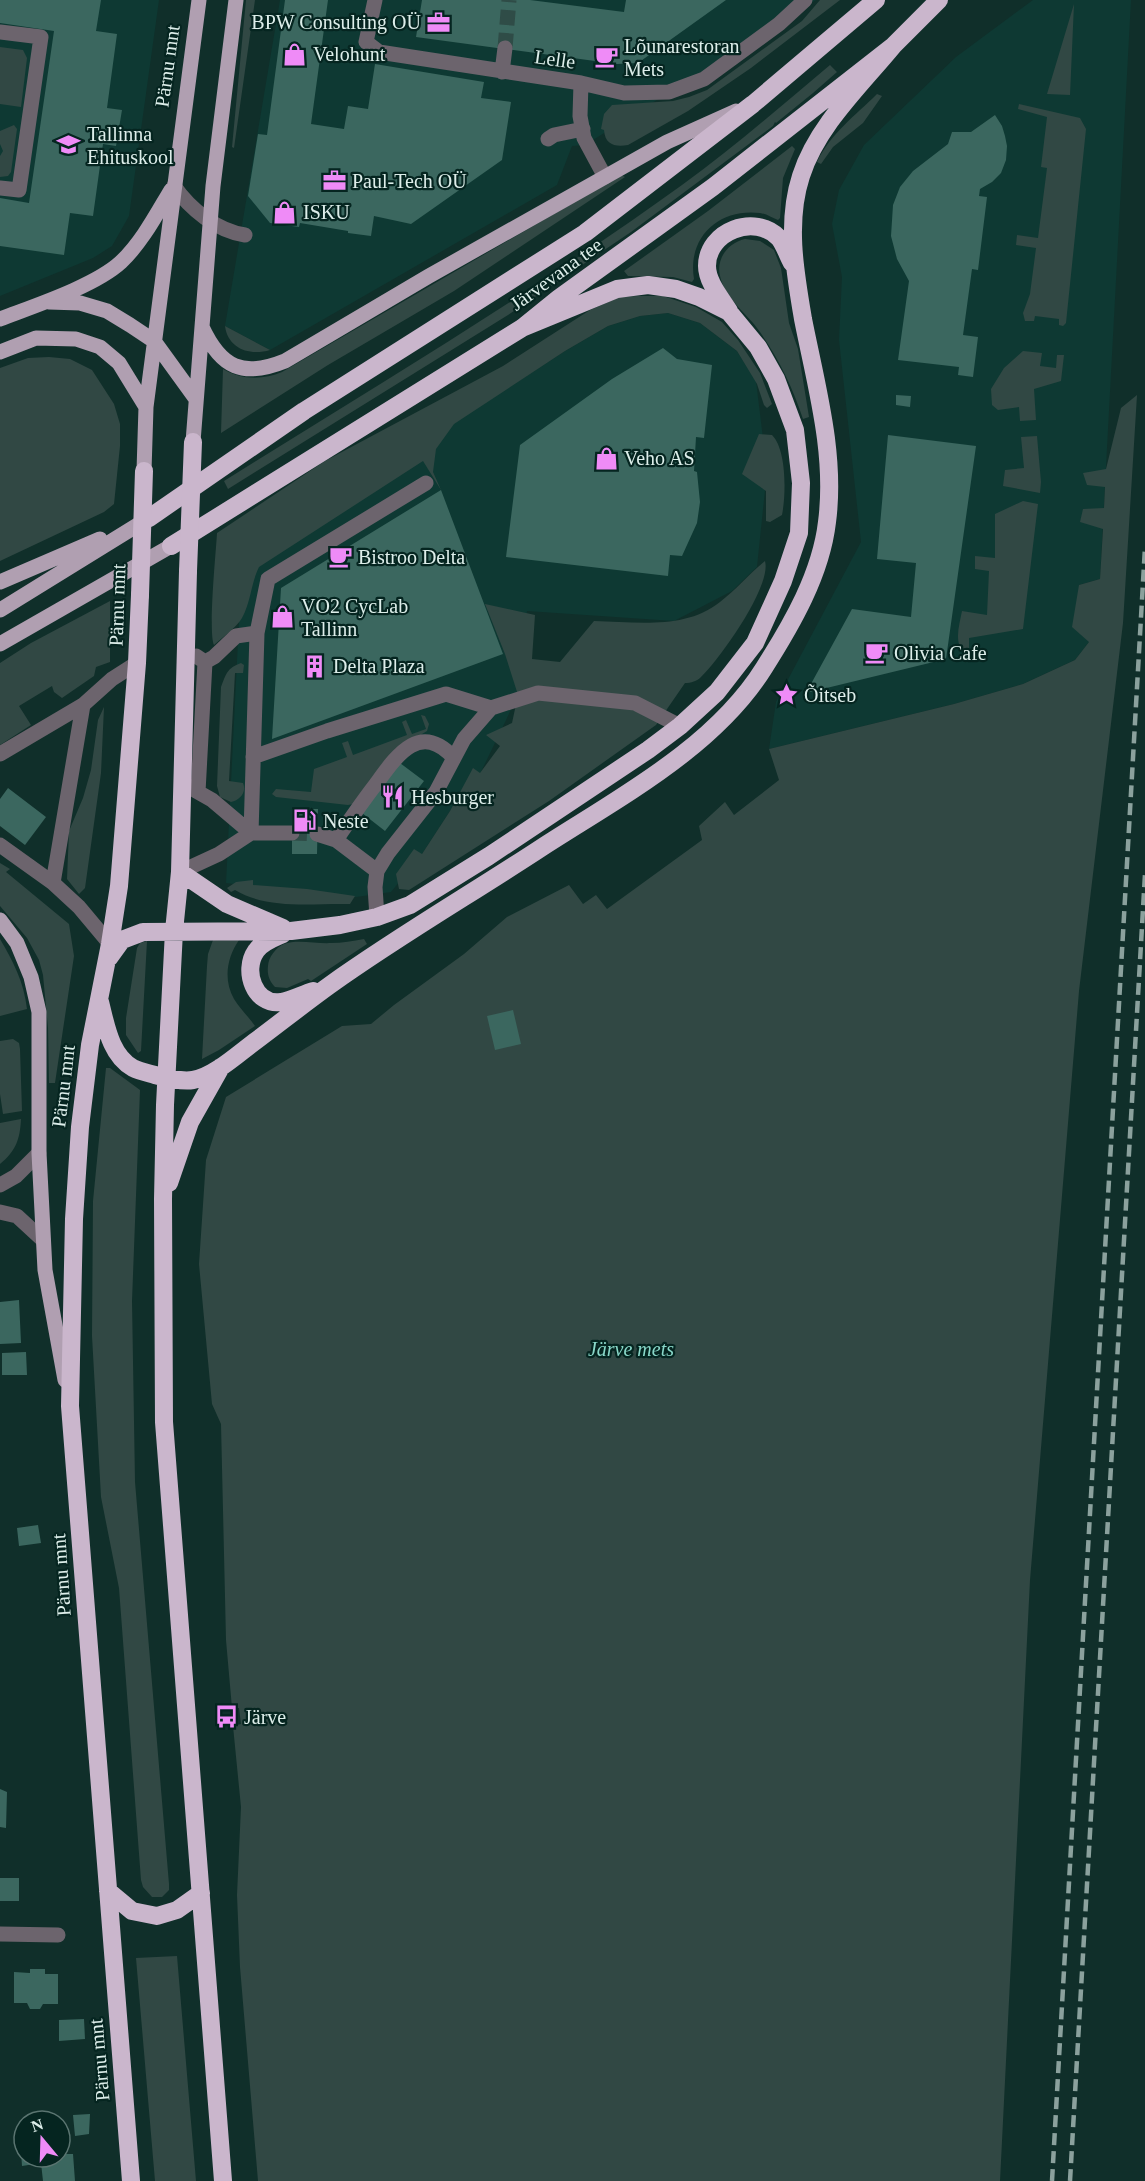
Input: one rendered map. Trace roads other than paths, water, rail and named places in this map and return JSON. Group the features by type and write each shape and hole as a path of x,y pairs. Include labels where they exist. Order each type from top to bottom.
{"highway":[{"name":"Järvevana tee","path":"149,518 304,411 585,232 753,104 876,0"},
{"name":"Järvevana tee","path":"171,546 522,328 559,298 713,187 892,46 939,0"},
{"path":"99,994 107,1031 116,1051 133,1068 166,1078 193,1080 221,1067 331,984 645,783 708,732 743,696 762,671 797,613 817,564 827,524 829,476 823,421 794,267 794,210 800,179 811,150 832,118 892,46"},
{"path":"108,953 122,940 143,932 291,931 340,925 377,917 410,905 595,787 680,726 717,692 755,643 783,581 799,533 801,483 795,430 776,379 758,346 729,312 711,284 706,267 710,249 724,234 740,227 760,227 779,238 794,267"},
{"path":"522,328 616,289 648,285 676,289 699,297 729,312"},
{"path":"194,442 187,650 190,788 174,932 166,1078 163,1199 164,1422 223,2181"},
{"name":"Pärnu mnt","path":"131,2181 70,1406 74,1219 80,1127 90,1045 119,886 137,663 144,471"},
{"path":"180,872 241,911 291,931"},
{"path":"291,931 267,941 256,951 250,964 250,973 256,991 263,998 281,1002 331,984"},
{"path":"163,1199 190,1122 221,1067"},
{"path":"108,1891 132,1911 157,1916 177,1910 201,1893"}],"main road":[{"name":"Pärnu mnt","path":"144,471 146,407 199,0"},
{"path":"194,442 210,219 236,0"},
{"path":"202,327 210,344 221,356 247,369 265,369 285,361 429,276 667,142 753,104"},
{"path":"0,319 96,279 119,263 138,244 174,186"},
{"path":"43,302 80,303 107,311 154,341 196,399"},
{"path":"0,352 36,338 76,339 100,347 119,363 146,407"},
{"path":"0,582 149,518"},
{"path":"0,610 149,518"},
{"path":"0,644 171,546"},
{"path":"0,920 17,943 31,977 39,1012 39,1153 45,1270 70,1406"}],"street":[{"name":"Lelle","path":"375,0 366,42 379,52 581,83 624,93 669,92 704,79 779,24 805,0"},
{"path":"0,32 41,37 19,190 0,188"},
{"path":"502,72 505,48"},
{"path":"581,83 580,116 584,138 605,177"},
{"path":"548,139 554,135 583,129"},
{"path":"174,186 187,205 230,233 245,235"},
{"path":"251,833 257,633 268,579 426,483"},
{"path":"205,662 214,657 236,636 257,633"},
{"path":"187,650 205,662"},
{"path":"205,662 190,788 230,813 251,833"},
{"path":"0,754 83,705 112,679 137,663"},
{"path":"377,917 375,887 377,871 388,853 436,792 464,739 491,708 538,693 635,703 680,726"},
{"path":"253,757 446,694 491,708"},
{"path":"53,884 83,705"},
{"path":"336,840 399,753 416,743 434,742 445,747 454,758"},
{"path":"180,872 219,854 251,833 292,833"},
{"path":"317,834 336,840 377,871"},
{"path":"0,845 53,884 79,907 108,953"},
{"path":"0,1185 16,1176 39,1153"},
{"path":"0,1212 17,1216 44,1240"},
{"path":"0,1934 58,1935"}],"tunnel":[{"path":"505,48 509,0"},
{"path":"292,833 317,834"}],"railway":[{"path":"1052,2181 1145,547"},
{"path":"1070,2181 1145,874"}],"place":[{"name":"BPW Consulting OÜ","path":"439,22"},
{"name":"Velohunt","path":"295,54"},
{"name":"Lõunarestoran Mets","path":"606,57"},
{"name":"Tallinna Ehituskool","path":"69,145"},
{"name":"Paul-Tech OÜ","path":"334,181"},
{"name":"ISKU","path":"285,212"},
{"name":"Veho AS","path":"606,458"},
{"name":"Bistroo Delta","path":"340,557"},
{"name":"VO2 CycLab Tallinn","path":"283,617"},
{"name":"Olivia Cafe","path":"876,653"},
{"name":"Delta Plaza","path":"315,666"},
{"name":"Õitseb","path":"786,695"},
{"name":"Hesburger","path":"393,797"},
{"name":"Neste","path":"305,821"},
{"name":"Järve","path":"226,1717"}],"park label":[{"name":"Järve mets","path":"631,1349"}]}
